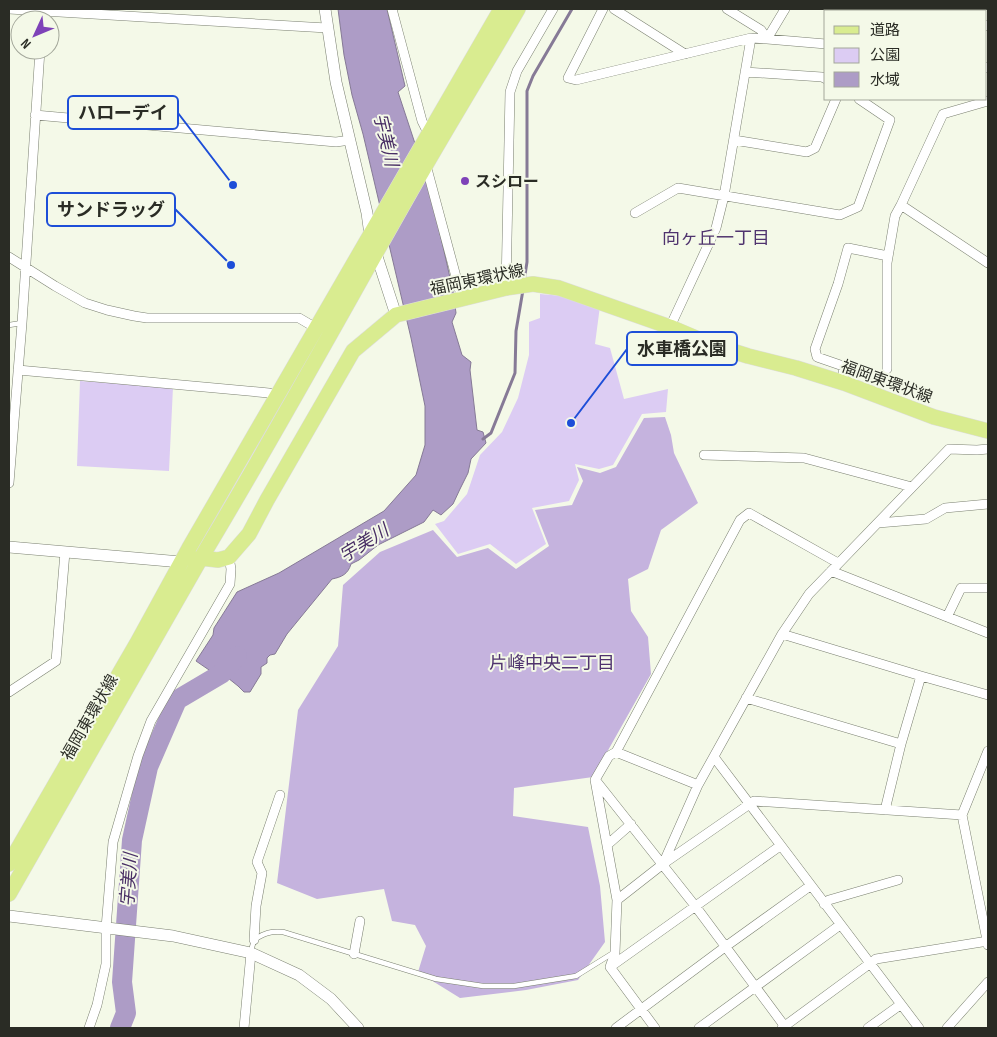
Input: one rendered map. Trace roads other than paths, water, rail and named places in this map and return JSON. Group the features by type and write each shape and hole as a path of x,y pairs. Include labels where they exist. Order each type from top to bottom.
{"main road":[{"path":"428,133 501,9"},
{"path":"423,169 518,9"},
{"name":"福岡東環状線","path":"9,864 428,133"},
{"name":"福岡東環状線","path":"9,894 233,505 423,169"},
{"name":"福岡東環状線","path":"229,557 249,534 354,351 400,314 533,284 559,288 670,326 710,344 844,383 934,417 988,431"},
{"path":"181,562 201,558 218,560 229,557"}],"street":[{"path":"166,9 166,19"},
{"path":"325,9 336,82 371,233 400,314"},
{"path":"392,9 422,121 428,133"},
{"path":"509,288 510,92 518,71 553,9"},
{"path":"603,9 568,78 576,80 751,38 824,44"},
{"path":"614,9 685,54"},
{"path":"727,9 761,30 767,38"},
{"path":"767,38 785,9"},
{"path":"60,14 327,28"},
{"path":"670,326 716,228 724,196 751,38"},
{"path":"9,483 10,433 22,323 39,60"},
{"path":"745,72 824,78"},
{"path":"734,140 807,152 815,148 836,100"},
{"path":"635,213 678,188 840,215 858,207 890,120 860,100"},
{"path":"887,369 887,263 895,216 943,114 988,101"},
{"path":"35,115 336,142 350,140"},
{"path":"423,169 459,300"},
{"path":"901,205 988,263"},
{"path":"844,383 842,366 817,357 815,349 838,284 848,248 888,256"},
{"path":"9,257 54,286 85,303 107,310 147,318 299,318 316,328"},
{"path":"18,370 269,393 277,396"},
{"path":"662,864 698,785 782,634 809,594 949,449 988,449"},
{"path":"704,455 804,458 912,487"},
{"path":"878,523 926,519 945,508 988,504"},
{"path":"610,967 614,953 617,900 595,780 609,756 616,752 740,520 749,514 838,563"},
{"path":"9,547 181,562"},
{"path":"9,692 56,661 65,552"},
{"path":"89,1028 97,1005 106,964 106,928 113,842 138,756 152,721 230,584 231,569 229,557"},
{"path":"831,571 988,633"},
{"path":"947,617 961,588 988,588"},
{"path":"782,634 988,695"},
{"path":"885,810 921,676"},
{"path":"746,698 902,744"},
{"path":"595,780 696,907 784,1028 876,959 988,943 962,815 988,751"},
{"path":"616,752 698,785"},
{"path":"714,757 919,1028"},
{"path":"254,940 256,906 262,872 257,862 280,794"},
{"path":"617,900 662,864 754,801 962,815"},
{"path":"607,845 631,824"},
{"path":"610,967 780,846"},
{"path":"824,904 829,900 898,880"},
{"path":"616,1028 724,947 810,886"},
{"path":"9,916 173,936 251,952 299,975 330,999 358,1028"},
{"path":"354,954 360,921"},
{"path":"699,1028 840,925"},
{"path":"244,1028 251,952"},
{"path":"610,967 655,1028"},
{"path":"947,1028 988,982"},
{"path":"868,1028 900,1005"}],"lane":[{"path":"9,325 22,323"},
{"path":"251,952 254,940 272,931 283,932 436,979 483,986 514,986 576,976 614,953"}],"water":[{"path":"338,9 387,9 405,86 398,92 430,189 453,291 456,313 452,322 462,355 471,362 470,370 477,430 483,432 486,443 471,459 468,473 453,504 441,515 433,510 424,522 378,545 351,564 344,574 332,579 287,634 275,654 267,658 267,663 261,667 261,674 250,692 244,692 228,678 212,672 196,661 237,592 279,573 384,511 416,475 425,445 425,406 411,338 352,95"}],"waterway":[{"path":"524,281 527,262 527,91 533,76 572,9"},
{"path":"483,439 491,433 515,373 516,331 523,290"},
{"name":"宇美川","path":"120,1028 126,1013 122,982 132,840 148,767 177,700 221,674 237,656"}],"place":[{"name":"スシロー","path":"465,181"},
{"name":"ハローデイ","path":"233,185"},
{"name":"サンドラッグ","path":"231,265"},
{"name":"水車橋公園","path":"571,423"}],"district":[{"name":"向ヶ丘一丁目","path":"716,238"},
{"name":"片峰中央二丁目","path":"552,663"}]}
